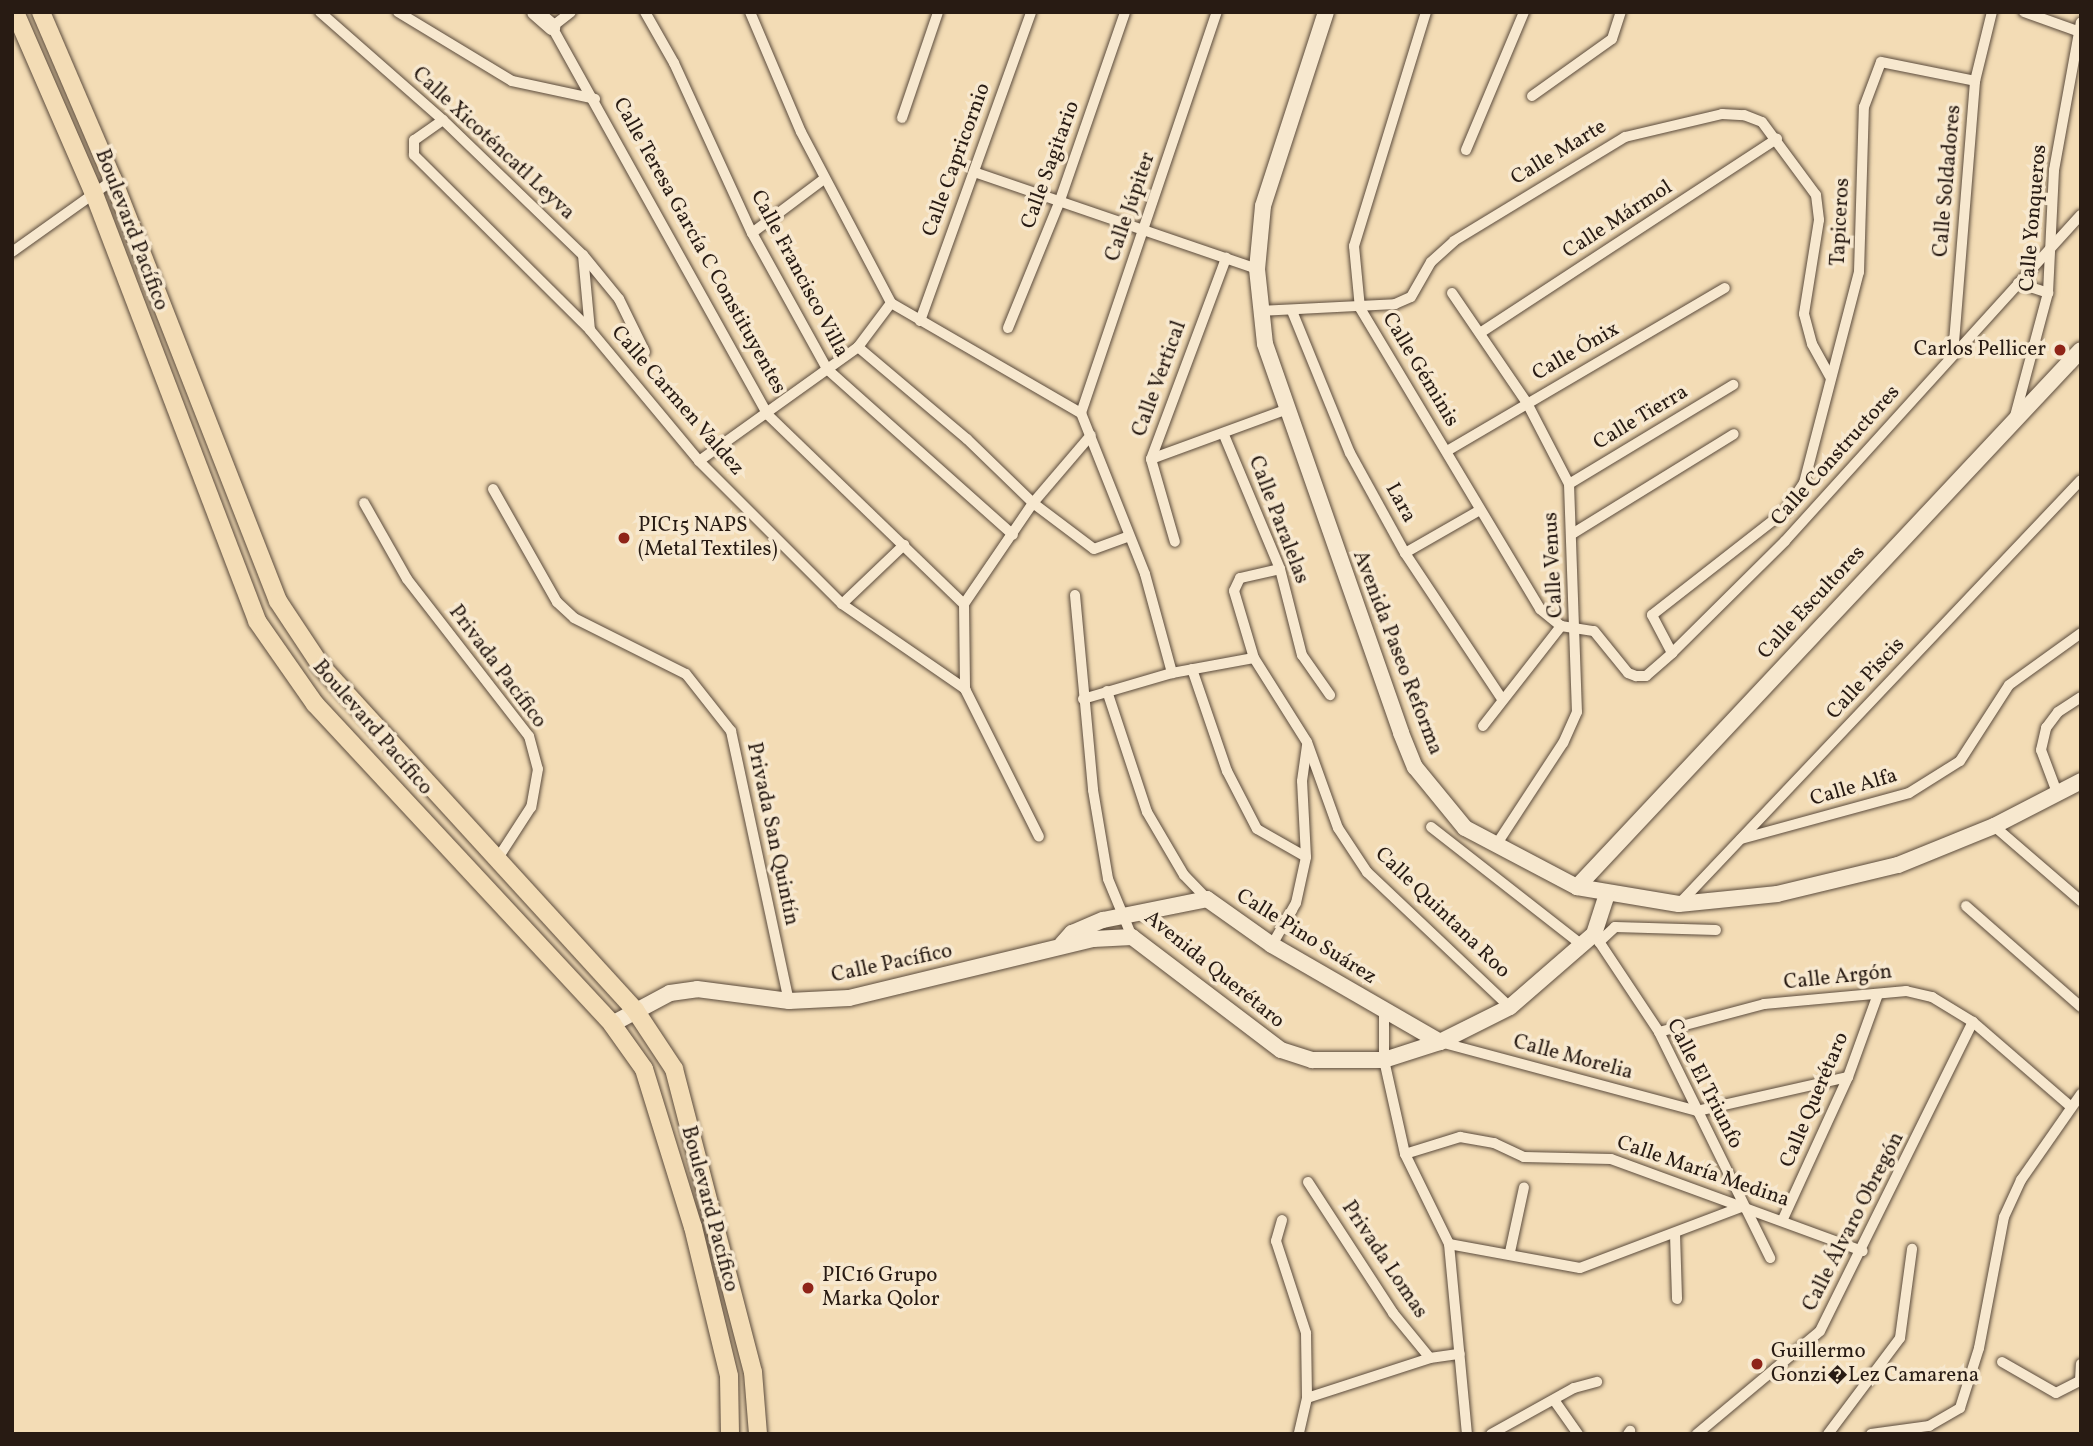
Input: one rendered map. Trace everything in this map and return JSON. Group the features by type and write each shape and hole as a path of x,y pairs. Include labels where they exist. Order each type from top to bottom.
{"main road":[{"name":"Boulevard Pacífico","path":"15,12 93,191 257,621 315,704 612,1024 644,1069 658,1106 729,1376 730,1434"},
{"name":"Boulevard Pacífico","path":"41,12 113,180 278,601 321,666 496,861 635,1010 674,1069 753,1372 758,1434"},
{"name":"Calle Teresa García C Constituyentes","path":"535,12 552,27"},
{"name":"Avenida Paseo Reforma","path":"1326,12 1263,206 1258,269 1259,311 1285,410 1415,767 1465,828 1577,887 1679,904 1777,894 1898,865 1994,826 2081,781"},
{"name":"Calle Escultores","path":"1577,887 2015,416 2081,350"},
{"path":"1591,940 1607,894"},
{"name":"Calle Pacífico","path":"1060,946 1072,933 1120,916 1207,899"},
{"name":"Calle Pino Suárez","path":"1207,899 1272,945 1440,1042"},
{"name":"Calle Pacífico","path":"612,1024 670,993 697,989 789,1000 849,998 1060,946 1132,937"},
{"name":"Avenida Querétaro","path":"1132,937 1281,1050 1312,1060 1384,1060 1440,1042 1510,1007 1591,940"}],"street":[{"name":"Calle Xicoténcatl Leyva","path":"320,12 443,120 583,255 619,299 645,352"},
{"path":"398,12 512,81 595,99"},
{"path":"552,27 571,12"},
{"name":"Calle Francisco Villa","path":"645,12 674,63 752,233 827,369 1013,535"},
{"path":"750,12 824,179 891,303 1081,413 1127,537 1145,574 1172,673"},
{"path":"902,118 938,12"},
{"name":"Calle Capricornio","path":"919,321 1031,12"},
{"name":"Calle Sagitario","path":"1008,328 1059,203 1125,12"},
{"name":"Calle Júpiter","path":"1081,413 1217,12"},
{"name":"Calle Géminis","path":"1426,12 1354,246 1360,308 1540,609 1560,626"},
{"path":"1466,150 1524,12"},
{"path":"1532,96 1612,39 1621,12"},
{"name":"Calle Soldadores","path":"1953,355 1975,81 1992,12"},
{"path":"2024,12 2079,26"},
{"name":"Calle Yonqueros","path":"2015,416 2048,293 2054,170 2079,26"},
{"name":"Calle Teresa García C Constituyentes","path":"552,27 595,99 768,415 964,604"},
{"name":"Tapiceros","path":"1672,653 1653,623 1652,615 1785,511 1804,483 1859,272 1864,107 1881,62 1975,81"},
{"name":"Calle Marte","path":"1259,311 1360,308 1395,304 1410,297 1431,262 1454,241 1625,137 1722,114 1762,122 1816,195 1819,220 1804,314 1812,344 1830,377"},
{"name":"Calle Carmen Valdez","path":"443,120 414,139 414,155 590,330 699,461 842,604 902,650 965,689"},
{"name":"Calle Mármol","path":"1480,333 1777,139"},
{"path":"974,172 1258,269"},
{"path":"752,233 824,179"},
{"path":"12,252 93,191 113,180"},
{"name":"Calle Constructores","path":"1577,629 1594,631 1628,673 1646,676 1785,541 2081,215"},
{"path":"583,255 590,330"},
{"name":"Calle Vertical","path":"1151,459 1226,258"},
{"path":"2018,283 2048,293"},
{"name":"Calle Ónix","path":"1447,451 1725,288"},
{"name":"Calle Venus","path":"1452,293 1527,403 1569,484 1577,629 1577,712 1563,743 1496,845"},
{"path":"699,461 768,415 858,347 891,303"},
{"name":"Lara","path":"1292,311 1350,453 1405,552 1502,699"},
{"path":"858,347 967,439 1033,503 1094,549 1127,537"},
{"name":"Calle Tierra","path":"1569,484 1733,385"},
{"name":"Calle Vertical","path":"1151,459 1224,435 1285,410"},
{"path":"1572,534 1734,434"},
{"path":"1039,837 965,689 964,604 1033,503 1091,435"},
{"name":"Calle Paralelas","path":"1224,435 1280,569 1302,655 1330,695"},
{"path":"1151,459 1175,542"},
{"name":"Calle Piscis","path":"1679,904 2081,480"},
{"name":"Privada San Quintín","path":"493,489 558,602 575,618 686,674 731,731 789,1000"},
{"name":"Privada Pacífico","path":"364,503 407,579 529,736 538,769 531,807 496,861"},
{"path":"1405,552 1480,510"},
{"path":"1769,523 1785,541"},
{"path":"842,604 904,545"},
{"name":"Calle Quintana Roo","path":"1280,569 1241,578 1235,584 1254,658 1307,742 1338,828 1367,872 1510,1007"},
{"path":"1075,595 1083,699 1172,673 1254,658"},
{"path":"1483,726 1560,626 1577,629"},
{"name":"Calle Alfa","path":"1741,839 1909,793 1960,761 2009,685 2081,633"},
{"path":"1192,669 1227,771 1256,830 1306,857"},
{"name":"Calle Pino Suárez","path":"1107,691 1147,812 1184,875 1207,899"},
{"path":"2058,795 2041,750 2046,728 2058,712 2081,697"},
{"name":"Avenida Querétaro","path":"1083,699 1093,790 1108,879 1120,916 1132,937"},
{"path":"1272,945 1296,903 1306,857 1302,781 1307,742"},
{"path":"1994,826 2081,901"},
{"name":"Calle El Triunfo","path":"1431,827 1591,940 1659,1032 1770,1258"},
{"path":"1966,906 2081,1007"},
{"path":"1591,940 1615,927 1716,930"},
{"name":"Calle Argón","path":"1659,1032 1764,1004 1906,991 1931,997 1973,1022 2070,1106"},
{"name":"Calle Querétaro","path":"1783,1219 1849,1077 1878,994"},
{"path":"1384,1010 1384,1060 1405,1154 1450,1244 1467,1434"},
{"name":"Calle Álvaro Obregón","path":"1697,1434 1820,1331 1863,1251 1973,1022"},
{"name":"Calle Morelia","path":"1440,1042 1697,1111"},
{"path":"1697,1111 1849,1077"},
{"path":"1871,1434 1929,1430 1959,1408 1979,1348 2004,1217 2021,1180 2070,1106 2081,1094"},
{"name":"Calle María Medina","path":"1405,1154 1460,1137 1494,1143 1524,1157 1611,1159 1783,1219 1863,1251"},
{"name":"Privada Lomas","path":"1308,1182 1393,1313 1430,1358"},
{"path":"1510,1252 1524,1187"},
{"path":"1450,1244 1510,1252 1580,1268 1744,1206"},
{"path":"1282,1220 1276,1241 1306,1333 1307,1398 1299,1434"},
{"path":"1675,1234 1677,1299"},
{"path":"1828,1434 1900,1338 1912,1249"},
{"path":"1307,1398 1430,1358 1460,1354"},
{"path":"2002,1362 2056,1393 2080,1381 2081,1364"},
{"path":"1491,1434 1554,1399 1597,1382"},
{"path":"1554,1399 1578,1434"}],"place":[{"name":"Carlos Pellicer","path":"2060,350"},
{"name":"PIC15 NAPS (Metal Textiles)","path":"624,538"},
{"name":"PIC16 Grupo Marka Qolor","path":"808,1288"},
{"name":"Guillermo Gonzi�Lez Camarena","path":"1757,1364"}]}
